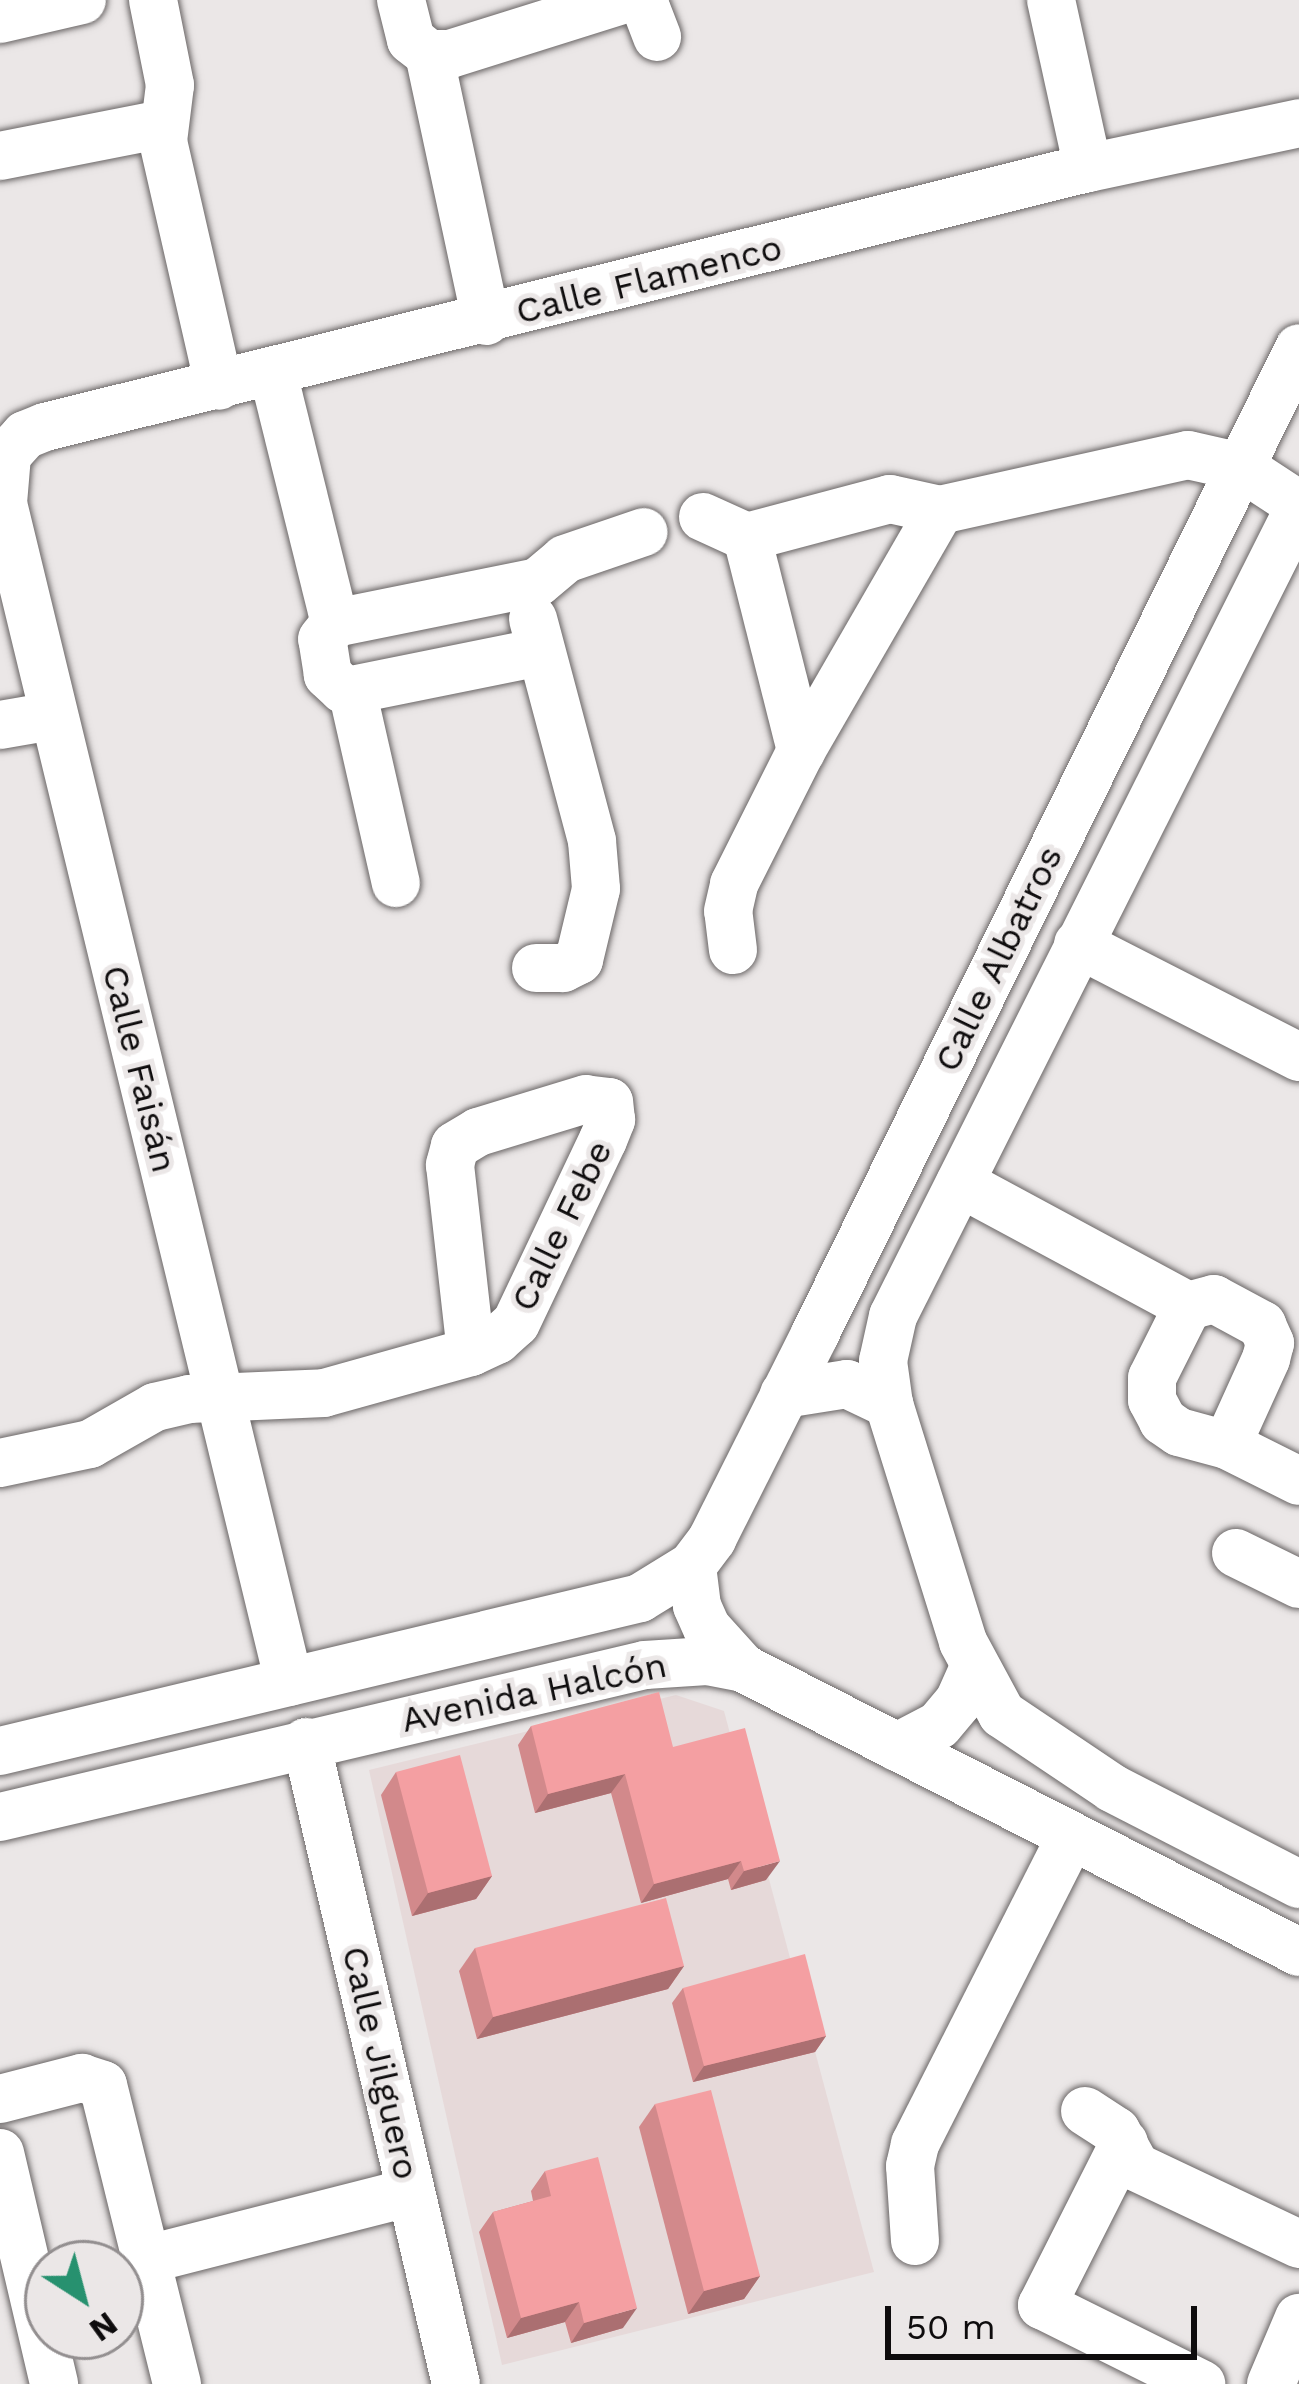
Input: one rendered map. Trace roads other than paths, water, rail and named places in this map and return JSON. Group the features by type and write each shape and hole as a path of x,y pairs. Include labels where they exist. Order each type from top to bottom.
{"street":[{"path":"0,19 82,0"},
{"path":"153,0 170,85 163,124 219,386"},
{"path":"401,0 411,40 429,54 450,54 622,0"},
{"path":"1051,0 1088,168"},
{"path":"429,54 486,321"},
{"name":"Calle Flamenco","path":"4,456 26,435 45,427 1088,168 1299,123"},
{"path":"0,156 163,124"},
{"name":"Calle Albatros","path":"692,1566 712,1539 1299,348"},
{"path":"273,374 335,623"},
{"name":"Calle Faisán","path":"4,456 3,503 52,716 289,1682"},
{"path":"703,517 747,537 890,499 940,510 1169,457 1207,457 1241,467 1299,506"},
{"name":"Calle Albatros","path":"973,1670 889,1404 883,1361 893,1316 1299,506"},
{"path":"733,950 728,911 734,884 801,751 940,510"},
{"path":"540,652 352,690 335,685 325,666 322,639 335,623 525,586 565,559 644,532"},
{"path":"747,537 801,751"},
{"path":"525,586 592,841 596,889 579,960 563,968 536,968"},
{"path":"352,690 396,883"},
{"path":"0,725 52,716"},
{"path":"1078,944 1299,1057"},
{"name":"Calle Febe","path":"586,1100 609,1102 608,1129 516,1323 471,1352 450,1165 455,1146 478,1132 586,1100"},
{"path":"960,1183 1188,1306 1214,1300 1254,1318 1268,1334 1266,1359 1227,1445"},
{"path":"1188,1306 1152,1378 1152,1400 1168,1426 1227,1445 1299,1481"},
{"path":"0,1463 90,1444 155,1407 220,1398 324,1393 471,1352"},
{"path":"784,1394 847,1384 889,1404"},
{"path":"1236,1553 1299,1584"},
{"path":"692,1566 697,1606 706,1628 743,1668"},
{"name":"Avenida Halcón","path":"0,1751 640,1598 692,1566"},
{"name":"Avenida Halcón","path":"0,1817 646,1665 706,1661 743,1668 1299,1952"},
{"path":"896,1747 918,1738 951,1713 973,1670 1002,1714 1037,1743 1112,1788 1299,1884"},
{"name":"Calle Jilguero","path":"306,1742 456,2384"},
{"path":"915,2241 910,2166 915,2144 1070,1838"},
{"path":"0,2099 82,2078 98,2080 177,2384"},
{"path":"1085,2111 1116,2131 1136,2167 1299,2244"},
{"path":"1124,2143 1042,2305 1201,2384"},
{"path":"0,2153 54,2384"},
{"path":"148,2259 410,2192"},
{"path":"1270,2384 1299,2318"}]}
